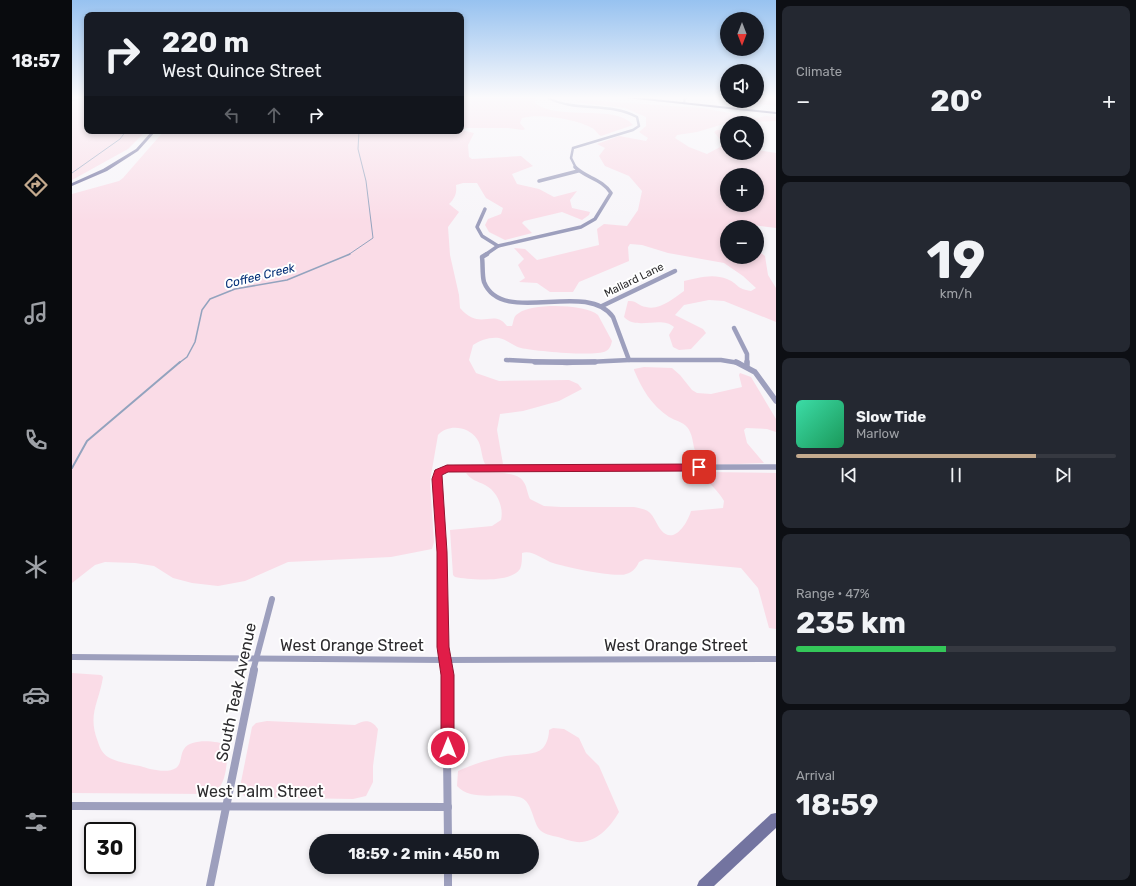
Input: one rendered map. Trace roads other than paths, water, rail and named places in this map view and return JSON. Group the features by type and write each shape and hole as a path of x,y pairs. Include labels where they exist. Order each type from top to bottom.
{"main road":[{"path":"72,185 105,170 137,150 147,139"},
{"path":"704,886 776,819"}],"street":[{"path":"602,139 573,148 572,156 574,166 578,171 604,182 611,193 595,219 581,227 498,246 482,257 483,273 490,294 508,302 582,302 602,306 610,312 616,322 629,360"},
{"path":"539,181 578,171"},
{"path":"485,209 477,227 482,236 498,246"},
{"name":"Mallard Lane","path":"602,306 675,270"},
{"path":"734,328 747,354 747,365"},
{"path":"506,360 541,364 575,364 629,360 721,360 747,365 760,376 776,401"},
{"path":"448,834 447,675 443,647 442,552 436,479 438,473 447,468 776,467"},
{"name":"South Teak Avenue","path":"210,886 256,659 272,599"},
{"name":"West Orange Street","path":"72,657 445,660 776,659"},
{"name":"West Palm Street","path":"72,806 448,807"},
{"path":"448,874 448,886"}],"waterway":[{"path":"72,173 120,139"},
{"name":"Coffee Creek","path":"349,255 373,238 366,181 358,149 359,139"},
{"name":"Coffee Creek","path":"179,363 187,357 195,342 202,310 210,299 235,289 287,280 349,255"},
{"name":"Coffee Creek","path":"72,468 87,441 180,362"}]}
